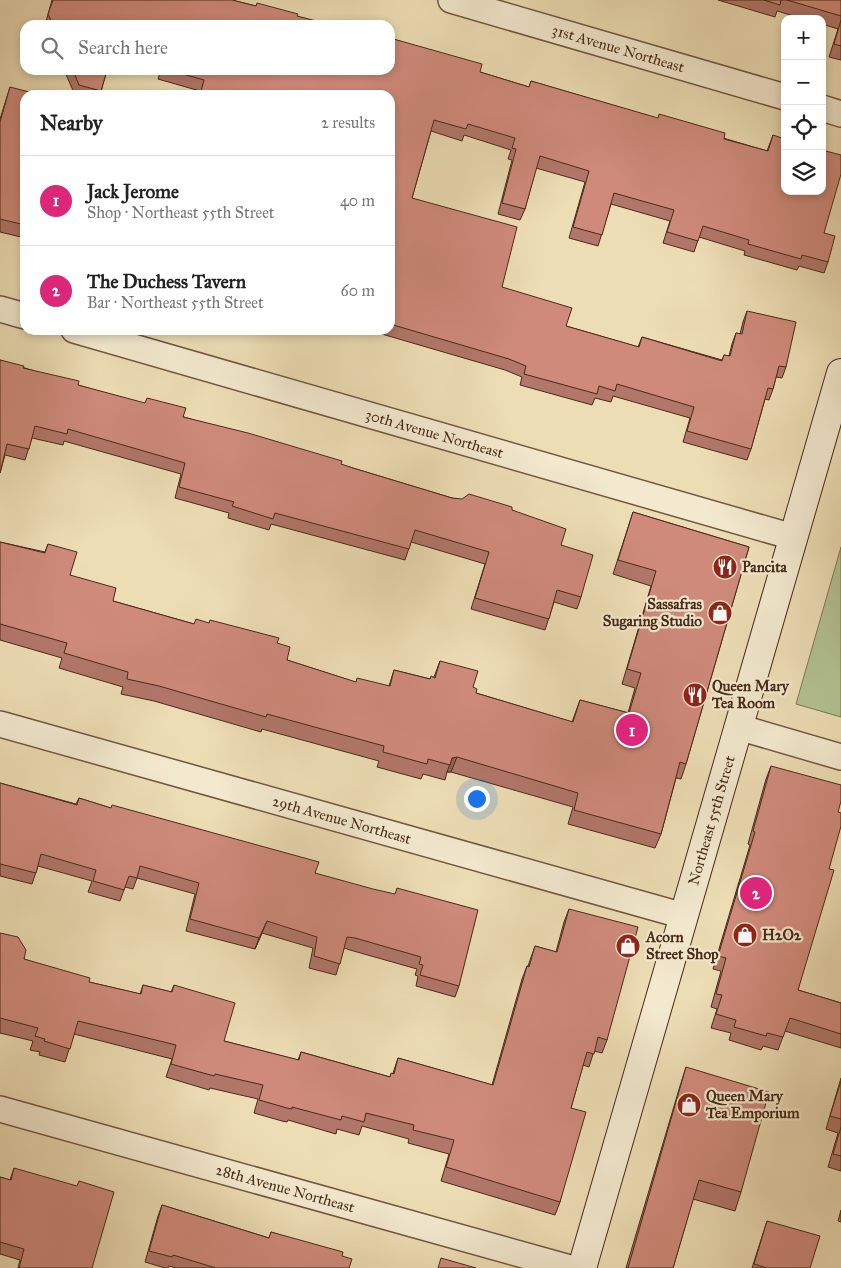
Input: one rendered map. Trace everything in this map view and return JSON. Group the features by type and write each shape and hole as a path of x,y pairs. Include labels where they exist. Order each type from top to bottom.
{"main road":[{"name":"Northeast 55th Street","path":"582,1268 841,373"}],"street":[{"name":"31st Avenue Northeast","path":"451,0 781,96"},
{"path":"826,109 841,114"},
{"path":"0,309 20,315"},
{"name":"30th Avenue Northeast","path":"91,335 793,537"},
{"name":"29th Avenue Northeast","path":"0,724 684,916"},
{"path":"738,727 841,757"},
{"name":"28th Avenue Northeast","path":"0,1109 570,1268"}],"green space":[{"path":"841,547 841,717 796,704"}],"building":[{"path":"53,0 232,0 256,6 257,3 298,14 297,16 312,20 51,20 48,14"},
{"path":"764,0 781,0 780,5"},
{"path":"787,0 841,0 841,16"},
{"path":"841,20 841,46 834,44"},
{"path":"395,39 482,64 480,72 529,87 531,81 658,118 659,114 725,133 724,139 768,151 773,135 781,138 781,195 826,195 826,151 841,155 841,174 824,233 835,236 828,262 802,255 801,259 748,244 749,240 703,226 698,241 667,232 674,210 614,193 602,235 573,227 589,171 540,156 525,209 502,203 516,149 512,148 515,138 468,124 466,129 434,120 412,198 517,227 502,287 572,308 566,326 639,347 642,337 722,361 724,355 730,356 736,333 742,334 747,311 796,322 786,367 779,366 773,389 768,388 751,449 687,431 694,407 617,384 615,391 599,386 597,394 524,374 526,366 509,359 395,325 395,90 201,90 204,80 186,75 395,75"},
{"path":"75,75 106,75 101,90 79,85"},
{"path":"10,87 22,90 20,224 0,219 0,122"},
{"path":"0,360 24,366 23,368 79,381 78,385 145,403 147,398 186,408 183,417 248,433 342,461 341,464 452,498 462,499 469,494 512,507 512,510 566,529 561,545 593,555 581,597 557,590 549,619 475,598 489,552 415,530 409,549 275,513 273,519 232,506 234,502 179,487 185,463 68,429 67,434 35,426 29,449 7,444 0,473"},
{"path":"633,512 749,547 686,764 680,762 661,834 574,810 578,793 457,757 452,758 450,765 428,759 427,764 383,752 384,746 267,714 266,717 159,686 127,679 128,672 64,653 67,643 0,624 0,542 45,553 48,544 77,552 70,575 116,588 113,601 194,624 196,619 209,623 210,620 279,638 277,643 290,647 287,660 356,682 357,678 390,686 394,670 430,679 431,676 435,678 440,661 478,671 473,687 477,689 476,693 573,722 580,700 629,713 641,673 627,669 656,571 618,560"},
{"path":"771,766 841,785 841,801 838,812 841,813 841,826 829,869 834,870 798,990 841,1003 841,1034 790,1018 783,1037 767,1033 766,1036 734,1027 736,1020 716,1014 722,995 716,994 726,958 718,956 755,832 753,831"},
{"path":"0,783 77,805 79,798 111,808 112,805 319,862 315,873 395,894 397,888 478,910 459,986 420,975 423,965 419,964 421,957 355,938 347,937 340,964 314,956 317,937 267,921 259,938 190,919 199,883 140,866 137,878 129,876 124,890 93,881 96,870 41,854 36,873 0,864"},
{"path":"569,909 638,927 607,1040 598,1037 594,1054 587,1052 571,1108 586,1112 560,1202 446,1167 454,1140 413,1130 414,1125 366,1113 364,1122 342,1116 341,1120 259,1100 263,1085 215,1074 214,1076 171,1064 176,1045 78,1021 70,1049 44,1041 45,1039 35,1036 38,1028 0,1018 0,933 18,937 26,950 24,959 90,978 89,982 141,994 143,985 172,992 174,985 235,1003 224,1041 299,1060 301,1052 390,1077 391,1073 394,1074 398,1058 493,1085 527,966 529,967 535,946 557,952"},
{"path":"686,1067 769,1092 741,1192 699,1180 673,1268 628,1268"},
{"path":"841,1081 841,1119 830,1116"},
{"path":"841,1127 841,1156 833,1154"},
{"path":"14,1168 77,1186 79,1181 114,1192 92,1268 19,1268 24,1249 0,1242 0,1177 11,1180"},
{"path":"162,1205 269,1238 271,1232 343,1252 342,1256 352,1259 349,1268 216,1268 173,1255 172,1257 149,1251"},
{"path":"767,1221 820,1236 810,1268 767,1268 754,1264"},
{"path":"441,1258 476,1268 438,1268"}],"place":[{"name":"Pancita","path":"725,567"},
{"name":"Sassafras Sugaring Studio","path":"720,613"},
{"name":"Queen Mary Tea Room","path":"695,695"},
{"name":"Jack Jerome","path":"632,730"},
{"name":"The Duchess Tavern","path":"756,893"},
{"name":"H2O2","path":"745,935"},
{"name":"Acorn Street Shop","path":"628,946"},
{"name":"Queen Mary Tea Emporium","path":"689,1105"}]}
